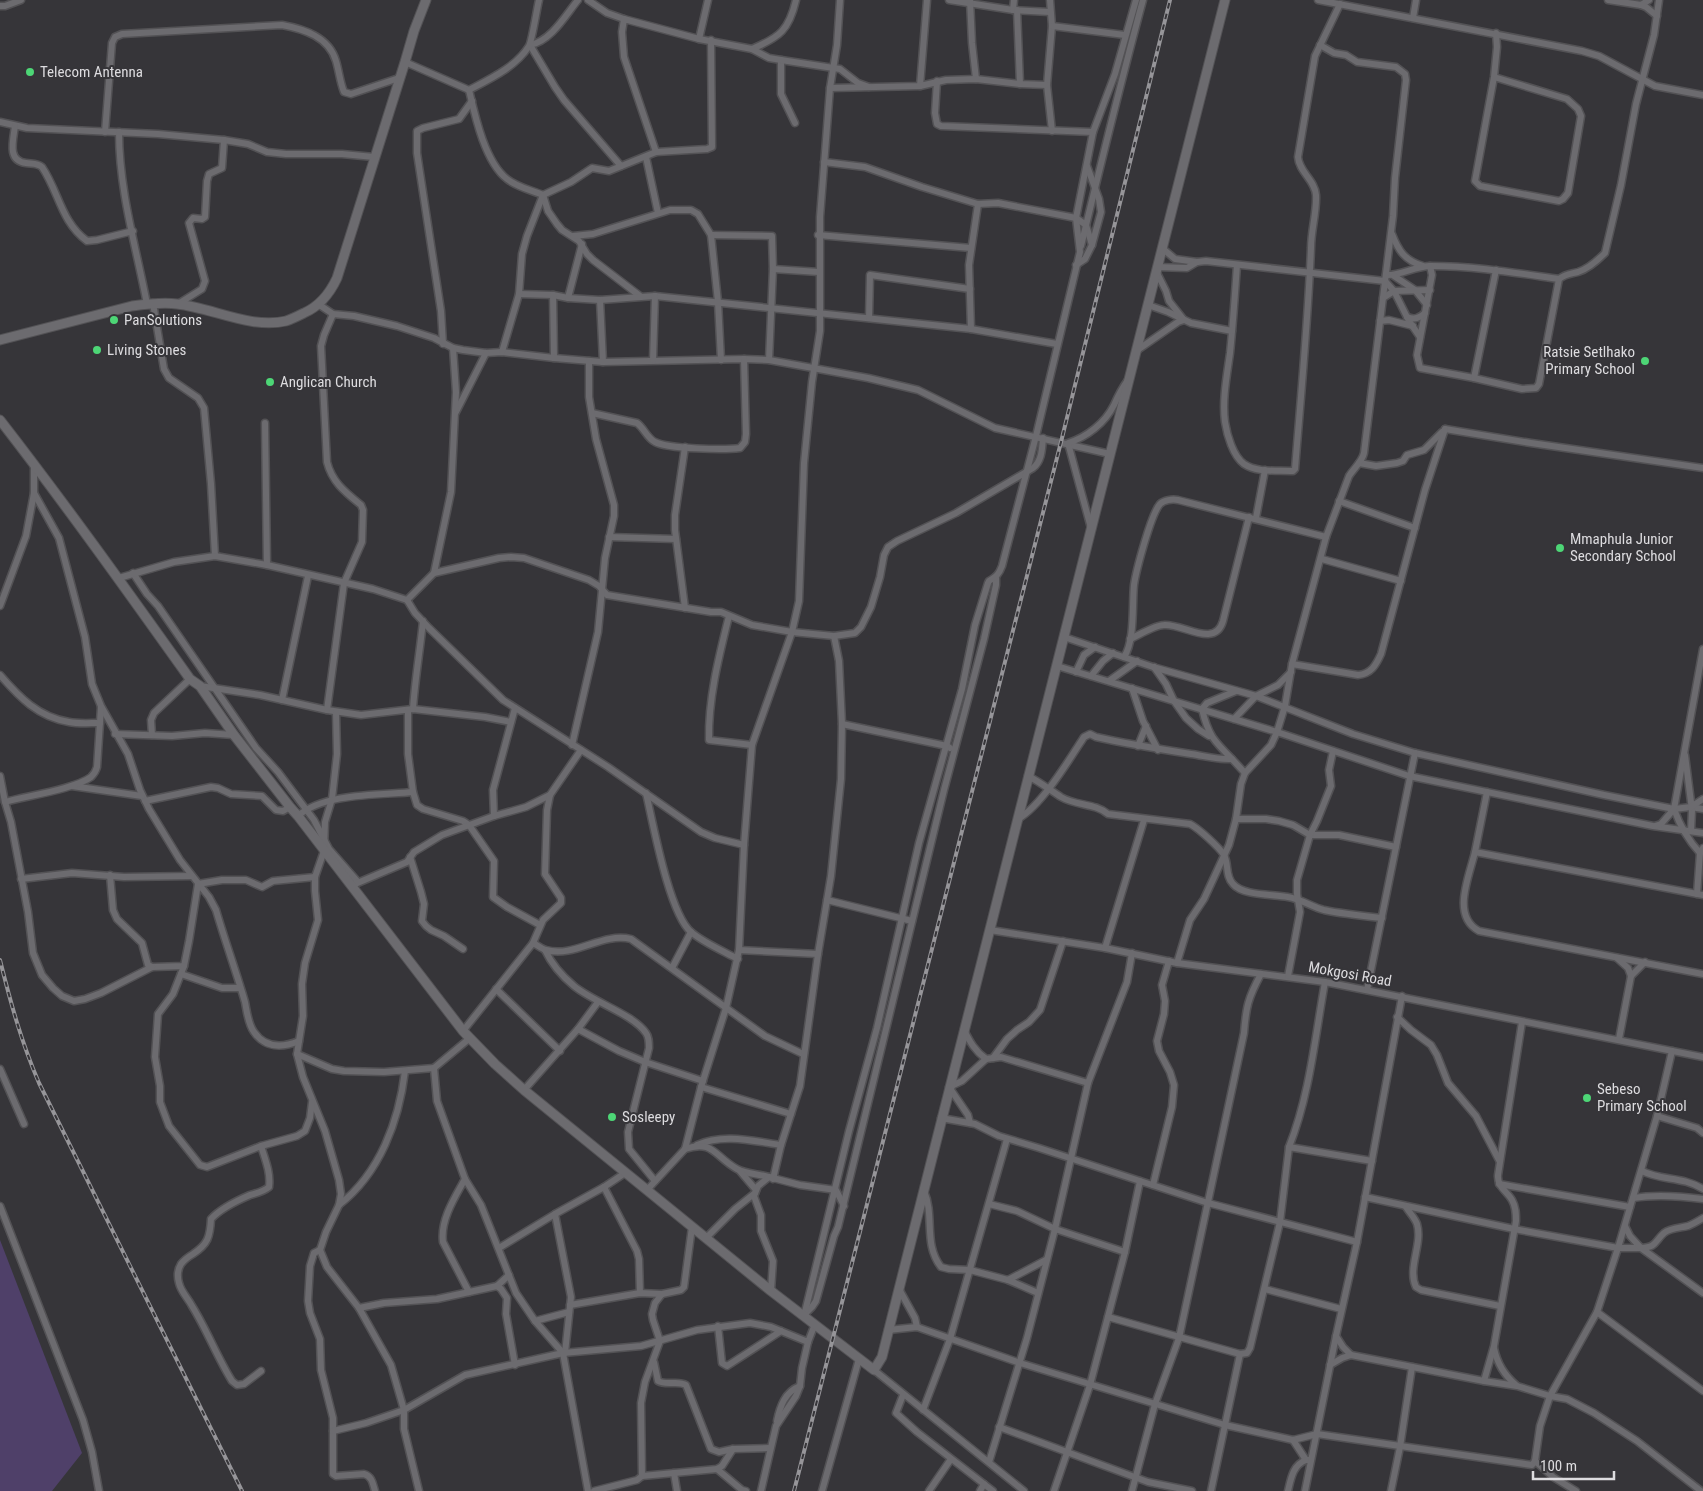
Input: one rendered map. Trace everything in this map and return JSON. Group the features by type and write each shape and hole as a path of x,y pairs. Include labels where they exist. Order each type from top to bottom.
{"street":[{"path":"0,6 21,0"},
{"path":"0,340 150,303 178,304 248,320 268,322 287,321 307,312 318,304 330,291 336,278 414,31 426,0"},
{"path":"469,90 512,64 530,45 539,0"},
{"path":"530,45 546,39 578,0"},
{"path":"588,0 607,13 624,19 699,39 752,49 769,58 840,69 858,82 869,87"},
{"path":"699,39 708,0"},
{"path":"752,49 768,42 782,32 791,19 796,0"},
{"path":"685,1149 702,1084 726,1008 738,959 752,745 792,632 800,594 804,463 821,312 818,235 830,88 840,0"},
{"path":"920,86 927,0"},
{"path":"948,0 970,1 1015,10 1050,12"},
{"path":"1014,0 1020,84"},
{"path":"1050,0 1052,26 1047,85 1052,131"},
{"path":"1080,252 1076,218 1093,132 1115,74 1136,0"},
{"path":"805,1315 812,1308 816,1300 844,1206 954,750 984,638 996,578 1002,566 1027,472 1040,437 1057,344 1094,188 1143,0"},
{"path":"874,1370 882,1357 1225,0"},
{"path":"1318,0 1564,47 1599,56 1655,86 1703,95"},
{"path":"1413,18 1416,0"},
{"path":"1608,0 1640,5 1646,7 1657,16"},
{"path":"1640,5 1649,0"},
{"path":"1427,266 1432,274 1417,356 1420,368 1522,389 1536,388 1539,384 1559,279 1564,275 1584,269 1605,253 1622,185 1641,78 1654,35 1659,0"},
{"path":"970,1 976,79"},
{"path":"1237,265 1225,398 1225,421 1228,436 1242,462 1248,466 1265,470 1293,471 1295,469 1316,191 1298,162 1298,158 1315,56 1340,4"},
{"path":"624,19 622,32 624,56 656,152"},
{"path":"105,132 112,43 115,37 122,34 282,25 301,29 312,34 331,49 336,59 346,94 399,78"},
{"path":"1052,26 1125,35"},
{"path":"1494,77 1567,99 1578,109 1581,116 1568,193 1564,199 1559,201 1476,184 1475,178 1498,47 1496,33"},
{"path":"502,352 518,294 522,254 543,195 571,182 592,168 609,171 656,152 707,149 712,147 711,40"},
{"path":"530,45 555,88 621,166"},
{"path":"1153,1185 1172,1107 1174,1084 1170,1072 1158,1051 1157,1041 1164,1014 1165,1000 1162,985 1190,920 1204,899 1229,845 1236,819 1241,784 1245,773 1266,750 1277,732 1285,706 1292,664 1322,559 1326,537 1349,476 1364,453 1391,232 1394,178 1406,80 1405,74 1396,66 1357,62 1346,55 1334,53 1320,45"},
{"path":"781,60 780,94 796,123"},
{"path":"405,62 469,90"},
{"path":"830,88 920,86 938,81 976,79 1047,85"},
{"path":"938,81 935,113 936,124 952,128 1093,132"},
{"path":"469,90 482,136 501,174 511,182 543,195"},
{"path":"443,344 442,310 416,138 417,131 423,128 459,119 472,101"},
{"path":"0,122 15,126 224,140 248,144 267,152 286,154 342,154 374,157"},
{"path":"15,126 12,146 13,156 18,161 39,164 42,167 70,224 78,235 87,241 133,231"},
{"path":"119,132 119,161 164,368 169,378 198,398 204,408 215,556"},
{"path":"178,304 202,290 204,281 189,223 194,218 202,219 205,217 206,181 209,174 222,168 224,140"},
{"path":"646,157 658,213"},
{"path":"824,162 865,167 978,204 998,203 1076,218 1086,225 1092,246"},
{"path":"1076,265 1085,258 1092,246 1101,212 1099,199 1087,164"},
{"path":"543,195 548,211 562,230 582,244 587,254 593,260 640,296"},
{"path":"971,329 969,265 978,204"},
{"path":"573,236 593,234 670,210 691,210 698,214 711,235 718,302 721,360"},
{"path":"1391,232 1401,254 1416,264 1496,270 1559,279"},
{"path":"711,235 772,236 773,269 769,360"},
{"path":"818,235 971,248"},
{"path":"568,298 582,244"},
{"path":"1162,248 1175,259 1196,262 1206,261 1385,278 1411,269 1427,266"},
{"path":"1157,269 1187,268 1196,262"},
{"path":"773,269 820,272"},
{"path":"1157,269 1169,301 1184,320"},
{"path":"1474,378 1496,270"},
{"path":"869,318 870,275 970,288"},
{"path":"1394,276 1415,290 1427,306"},
{"path":"1385,278 1394,290 1407,317 1420,337"},
{"path":"1383,298 1394,290 1430,290"},
{"path":"518,294 553,295 600,300 655,296 971,329 1057,344"},
{"path":"553,295 554,358"},
{"path":"653,360 655,296"},
{"path":"600,300 603,362"},
{"path":"318,304 333,314 354,316 397,326 434,338 453,348 486,353 502,352 603,362 769,360 918,390 995,428 1110,454"},
{"path":"1148,305 1184,320 1232,332"},
{"path":"327,710 344,583 362,542 361,505 349,497 330,473 327,462 321,346 333,314"},
{"path":"1407,317 1413,319 1425,314"},
{"path":"1136,351 1178,322 1184,320"},
{"path":"1380,321 1389,320 1412,326 1422,326"},
{"path":"407,600 434,572 451,492 456,385 453,348"},
{"path":"455,414 486,353"},
{"path":"592,413 637,423 654,441 660,444 736,449 743,446 746,434 744,359"},
{"path":"572,745 598,632 605,558 614,516 614,505 602,464 589,397 588,361"},
{"path":"1068,444 1085,437 1097,426 1113,407 1130,377"},
{"path":"0,420 118,578 190,679 200,686 234,735 290,807 314,820 329,849 466,1035 524,1090 625,1173 1024,1491"},
{"path":"265,423 267,565"},
{"path":"1359,463 1376,466 1403,461 1407,455 1424,450 1445,429"},
{"path":"1445,429 1501,439 1703,468"},
{"path":"1292,664 1358,675 1373,669 1381,654 1425,490 1445,429"},
{"path":"1068,444 1092,529"},
{"path":"684,608 674,514 685,447"},
{"path":"0,606 24,543 34,493 34,464"},
{"path":"1130,639 1164,624 1206,634 1216,633 1219,630 1224,621 1265,470"},
{"path":"434,572 499,558 518,558 537,562 589,580 607,595 684,608 721,612 752,625 792,632 834,636 855,633 861,627 876,594 884,555 888,547 956,513 1027,472"},
{"path":"34,493 59,538 86,637 92,684 115,734 128,754 143,798 180,860 209,897 216,910 250,1025 260,1038 277,1046 286,1046 298,1041"},
{"path":"1124,657 1128,651 1130,639 1135,582 1152,522 1160,505 1171,499 1326,537"},
{"path":"1339,501 1415,528"},
{"path":"609,536 676,539"},
{"path":"118,578 174,562 215,556 267,565 407,600 415,613 479,677 515,708 608,766 701,832 715,838 744,845"},
{"path":"1322,559 1401,581"},
{"path":"133,573 256,748 278,772 324,851 354,884"},
{"path":"282,700 308,576"},
{"path":"805,1315 849,1131 875,1036 919,843 946,746 984,593 989,580 996,578"},
{"path":"729,616 710,706 709,740 752,745"},
{"path":"423,621 421,646 410,709 408,754 417,805 423,809 463,821 469,825 494,861 494,897 540,925"},
{"path":"706,1238 735,1209 771,1178 800,1086 831,876 841,779 840,661 834,636"},
{"path":"1064,637 1153,667 1256,696 1353,734 1415,753 1559,786 1674,809 1691,807 1703,809"},
{"path":"1076,672 1084,655 1095,647"},
{"path":"1475,852 1700,894 1701,851 1690,843 1682,830 1674,809 1703,649"},
{"path":"1091,676 1098,666 1113,653"},
{"path":"1109,681 1137,661"},
{"path":"1057,666 1277,732 1409,776 1653,826 1703,833"},
{"path":"1153,667 1166,684 1174,701 1191,723 1210,736 1245,773"},
{"path":"1234,719 1256,696 1278,685 1291,672"},
{"path":"0,675 14,691 39,712 68,722 100,723"},
{"path":"152,735 151,720 154,713 190,679"},
{"path":"200,686 361,715 410,709 485,717 511,722"},
{"path":"1132,688 1146,726 1158,750"},
{"path":"1202,709 1207,703 1236,691"},
{"path":"5,802 71,786 90,778 97,767 101,706"},
{"path":"494,816 493,790 515,708"},
{"path":"1202,709 1210,736"},
{"path":"336,712 337,754 332,799 325,822 324,851 316,877 315,891 318,920 303,977 303,1016 297,1054 312,1102 325,1131 339,1180 341,1194 339,1205 320,1250 327,1267 359,1308 391,1365 404,1410 404,1429 419,1491"},
{"path":"842,724 946,746 954,750"},
{"path":"1138,746 1146,726"},
{"path":"115,734 172,736 205,733 234,735"},
{"path":"1018,818 1030,810 1049,788 1084,737 1090,734 1096,737 1158,750 1200,755 1220,760 1232,759"},
{"path":"1684,747 1691,807 1691,831"},
{"path":"297,1054 332,1069 384,1072 434,1068 466,1035 496,989 533,942 540,925 561,900 545,874 547,810 550,795 580,750"},
{"path":"1288,976 1300,912 1297,880 1310,835 1331,786 1329,770 1333,751"},
{"path":"1367,990 1415,753"},
{"path":"0,776 11,822 33,953 42,975 62,996 74,1001 85,999 101,994 152,967 184,966"},
{"path":"1028,776 1062,798 1097,807 1108,814 1144,820 1190,824 1200,829 1224,855 1229,878 1238,889 1298,899 1323,909 1382,918"},
{"path":"71,786 143,798 211,787 231,794 262,796 276,810 283,811 290,807"},
{"path":"302,812 332,799 414,792"},
{"path":"1487,792 1463,907 1464,915 1471,927 1493,935 1524,939 1560,948 1703,974"},
{"path":"646,793 669,889 684,924 691,932 738,959"},
{"path":"354,884 407,862 414,852 442,835 494,816 526,807 550,795"},
{"path":"1691,807 1703,798"},
{"path":"1653,826 1660,824 1674,809"},
{"path":"1236,819 1279,821 1293,825 1310,835 1344,836 1396,847"},
{"path":"1105,948 1144,820"},
{"path":"410,857 424,904 422,921 431,930 463,949"},
{"path":"21,879 72,873 192,876"},
{"path":"110,875 113,910 117,919 142,943 148,965 152,967"},
{"path":"198,884 222,880 246,880 262,887 273,881 316,877"},
{"path":"198,884 184,966 174,994 158,1014 155,1057 160,1086 160,1102 169,1126 200,1165 207,1167 261,1146 297,1136 305,1131 310,1118 312,1102"},
{"path":"827,900 912,921"},
{"name":"Mokgosi Road","path":"990,930 1105,948 1173,962 1325,982 1703,1057"},
{"path":"672,968 691,932"},
{"path":"545,950 580,949 610,939 626,938 641,944 765,1036 804,1054"},
{"path":"949,1087 962,1081 990,1059 1007,1039 1029,1022 1040,1010 1063,941"},
{"path":"533,942 545,950 554,967 574,987 631,1020 644,1030 647,1035 649,1048 628,1132 628,1143 629,1149 655,1181"},
{"path":"739,950 818,954"},
{"path":"989,1462 1020,1363 1055,1228 1088,1083 1127,982 1132,953"},
{"path":"1617,958 1628,968 1630,976 1619,1040"},
{"path":"1630,976 1644,962"},
{"path":"181,974 222,988 240,988"},
{"path":"1132,1491 1155,1404 1179,1338 1244,1033 1248,1000 1261,974"},
{"path":"1108,1317 1240,1354 1247,1353 1250,1348 1280,1222 1289,1147 1301,1112 1308,1082 1325,982"},
{"path":"496,989 560,1051"},
{"path":"1305,1491 1308,1460 1317,1434 1357,1242 1402,996"},
{"path":"524,1090 560,1051 598,1002"},
{"path":"1397,1017 1431,1045 1437,1055 1448,1084 1476,1116 1500,1161"},
{"path":"1484,1381 1494,1346 1514,1229 1516,1210 1512,1200 1499,1184 1498,1175 1522,1022"},
{"path":"578,1029 619,1051 645,1062 702,1084 791,1114"},
{"path":"964,1030 978,1054 990,1059 1001,1057 1088,1083"},
{"path":"888,1330 916,1327 1090,1385 1225,1425 1293,1440 1317,1434 1532,1465 1535,1461 1540,1426 1550,1396 1597,1312 1642,1170 1672,1051"},
{"path":"434,1068 437,1101 465,1179 481,1205 516,1293 535,1321 564,1353"},
{"path":"0,1069 24,1124"},
{"path":"339,1205 366,1178 378,1158 397,1116 402,1099 405,1071"},
{"path":"949,1087 968,1115 970,1123"},
{"path":"1657,1116 1697,1128 1703,1134"},
{"path":"941,1118 970,1123 1007,1139 1208,1202 1357,1242"},
{"path":"647,1190 685,1149 708,1140 725,1138 781,1145"},
{"path":"923,1410 950,1339 1007,1139"},
{"path":"696,1145 706,1146 739,1170 755,1191 756,1202 761,1215 761,1231 773,1262 771,1291"},
{"path":"261,1146 268,1172 269,1187 264,1191 232,1203 216,1213 211,1219 210,1231 206,1242 201,1249 183,1261 179,1266 178,1274 182,1292 192,1305 232,1381 238,1385 244,1384 261,1371"},
{"path":"1289,1147 1372,1161"},
{"path":"739,1170 800,1186 836,1190"},
{"path":"1642,1170 1657,1177 1688,1181 1703,1189"},
{"path":"498,1248 625,1173"},
{"path":"465,1179 452,1202 442,1234 442,1242 469,1292"},
{"path":"1054,1491 1090,1385 1125,1252 1140,1181"},
{"path":"1499,1184 1630,1207"},
{"path":"604,1187 637,1250 640,1293"},
{"path":"836,1190 844,1206"},
{"path":"924,1191 928,1200 930,1243 937,1262 941,1267 970,1270 1008,1280 1038,1293"},
{"path":"1633,1198 1683,1196 1703,1199"},
{"path":"1365,1197 1514,1229 1618,1248 1652,1247 1666,1232 1703,1218"},
{"path":"989,1204 1016,1211 1055,1228 1125,1252"},
{"path":"0,1206 83,1420 92,1452 99,1489 108,1491"},
{"path":"1406,1207 1418,1231 1414,1277 1416,1287 1421,1290 1500,1306"},
{"path":"555,1214 570,1287 570,1308 564,1353 588,1491"},
{"path":"1625,1225 1630,1236 1641,1248 1703,1293"},
{"path":"535,1321 570,1308 640,1293 662,1294 681,1290 686,1282 692,1227"},
{"path":"320,1250 314,1253 310,1266 308,1301 310,1313 320,1339 321,1370 333,1418 333,1474 336,1476 368,1475 371,1478 375,1491"},
{"path":"1008,1280 1046,1260"},
{"path":"359,1308 384,1303 437,1299 497,1286 509,1274"},
{"path":"497,1286 507,1298 506,1314 515,1365"},
{"path":"899,1289 915,1318 916,1327"},
{"path":"1264,1289 1342,1309"},
{"path":"507,1298 516,1293"},
{"path":"642,1476 641,1403 643,1389 660,1341 652,1314 655,1303 662,1294"},
{"path":"1597,1312 1703,1391"},
{"path":"333,1431 366,1424 404,1410 465,1375 564,1353 622,1348 660,1341 718,1326 750,1323 771,1326 808,1342"},
{"path":"761,1491 776,1426 796,1396 800,1386 808,1342 815,1324"},
{"path":"718,1326 722,1363 727,1366 781,1331"},
{"path":"1336,1336 1351,1355"},
{"path":"1494,1346 1496,1357 1503,1371 1517,1386"},
{"path":"1211,1491 1240,1354"},
{"path":"1330,1365 1351,1355 1517,1386 1550,1396 1567,1398 1614,1425 1701,1491"},
{"path":"822,1491 859,1359"},
{"path":"653,1361 658,1381 664,1384 682,1383 686,1386 711,1449 719,1452 733,1449 770,1448"},
{"path":"1392,1491 1412,1367"},
{"path":"903,1395 896,1413 917,1432 993,1491"},
{"path":"999,1427 1148,1482 1192,1491"},
{"path":"1293,1440 1308,1460"},
{"path":"594,1491 636,1480 642,1476 717,1469 722,1466 733,1449"},
{"path":"929,1491 951,1459"},
{"path":"1288,1491 1296,1467 1299,1463 1308,1460"},
{"path":"1535,1461 1552,1477 1576,1491"},
{"path":"717,1469 746,1491"},
{"path":"674,1473 677,1491"},
{"path":"980,1491 984,1484"}],"shaded area":[{"path":"0,1240 82,1453 52,1491 0,1491"}],"railway":[{"path":"794,1491 1061,442 1170,0"},
{"path":"0,960 17,1022 39,1083 242,1491"}],"place":[{"name":"Telecom Antenna","path":"30,72"},
{"name":"PanSolutions","path":"114,320"},
{"name":"Living Stones","path":"97,350"},
{"name":"Ratsie Setlhako Primary School","path":"1645,361"},
{"name":"Anglican Church","path":"270,382"},
{"name":"Mmaphula Junior Secondary School","path":"1560,548"},
{"name":"Sebeso Primary School","path":"1587,1098"},
{"name":"Sosleepy","path":"612,1117"}]}
